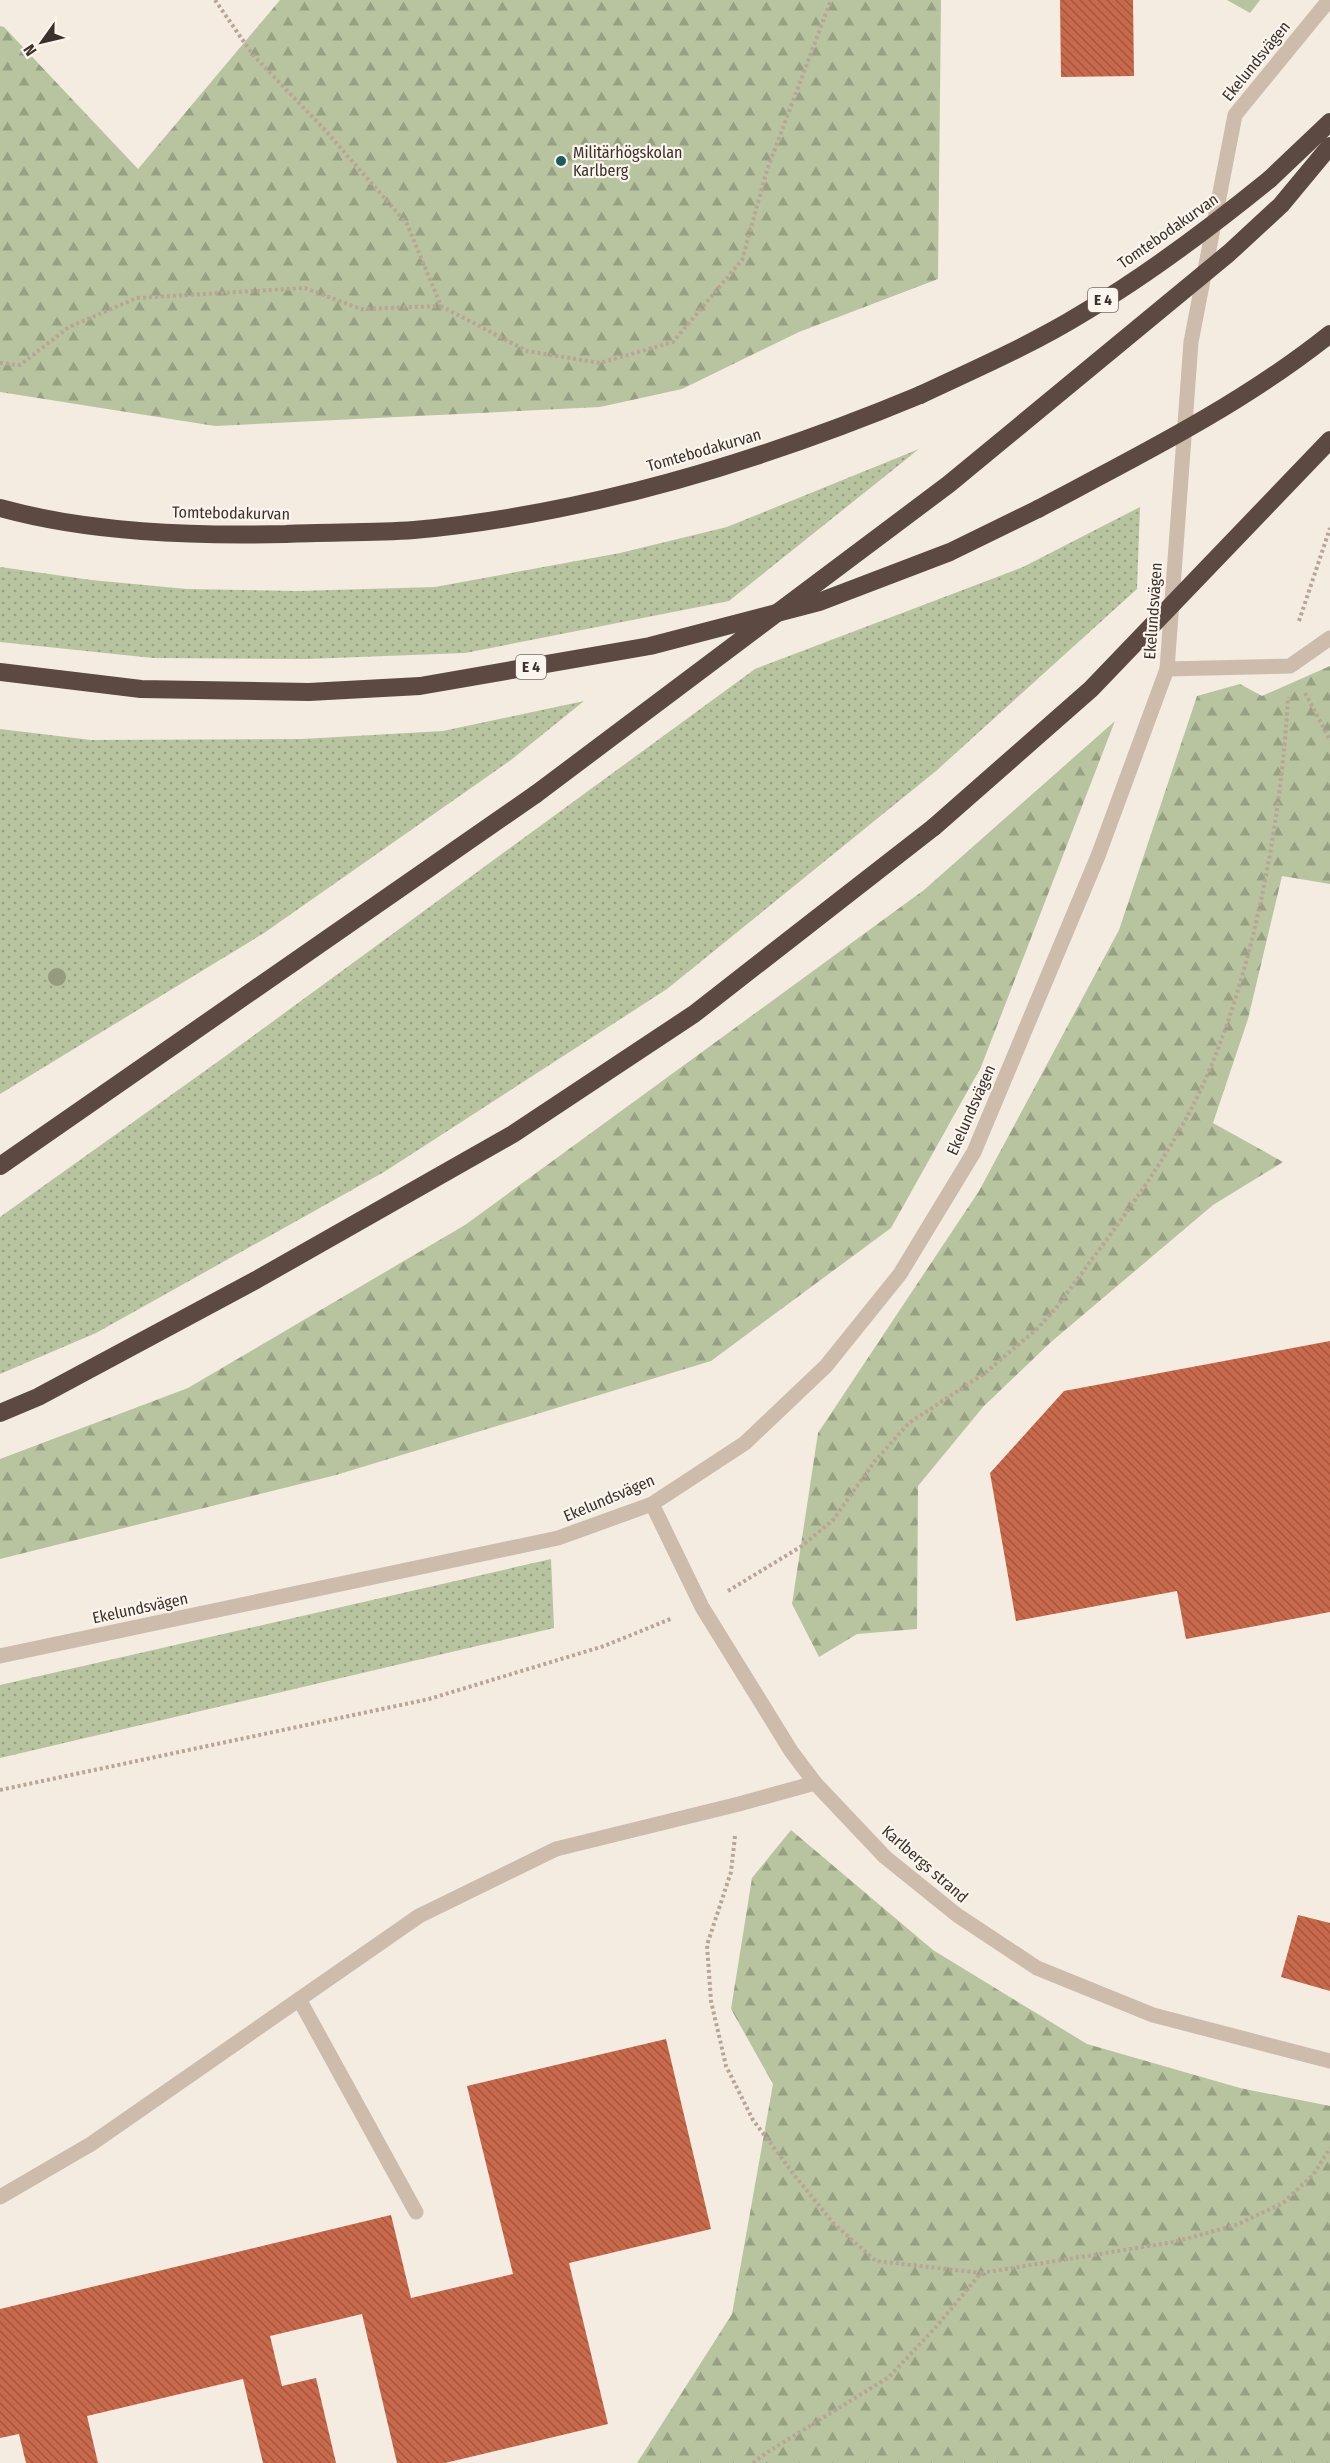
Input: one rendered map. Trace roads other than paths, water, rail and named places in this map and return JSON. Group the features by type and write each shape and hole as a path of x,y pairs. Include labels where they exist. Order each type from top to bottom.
{"highway":[{"name":"Tomtebodakurvan","path":"0,508 75,523 166,532 244,535 414,530 582,505 756,457 849,425 920,395 1019,349 1084,313 1211,227 1269,179 1330,122"},
{"path":"0,1166 536,794 949,484 1228,253 1281,205 1330,146"},
{"name":"E 4","path":"0,672 141,689 309,692 420,686 650,646 819,602 950,552 1038,509 1196,425 1330,334"},
{"path":"0,1413 38,1397 256,1280 513,1134 694,1014 934,827 1091,689 1330,440"}],"street":[{"name":"Ekelundsvägen","path":"0,1656 558,1538 652,1504 745,1443 826,1366 900,1274 974,1152 1098,856 1167,669 1191,342 1235,115 1329,0"},
{"path":"1167,669 1290,666 1330,638"},
{"name":"Karlbergs strand","path":"652,1504 702,1607 791,1751 815,1784 885,1857 957,1915 1037,1968 1154,2015 1330,2061"},
{"path":"0,2197 92,2144 419,1916 556,1849 815,1784"},
{"path":"299,1999 416,2212"}],"place":[{"name":"Militärhögskolan Karlberg","path":"561,161"}]}
